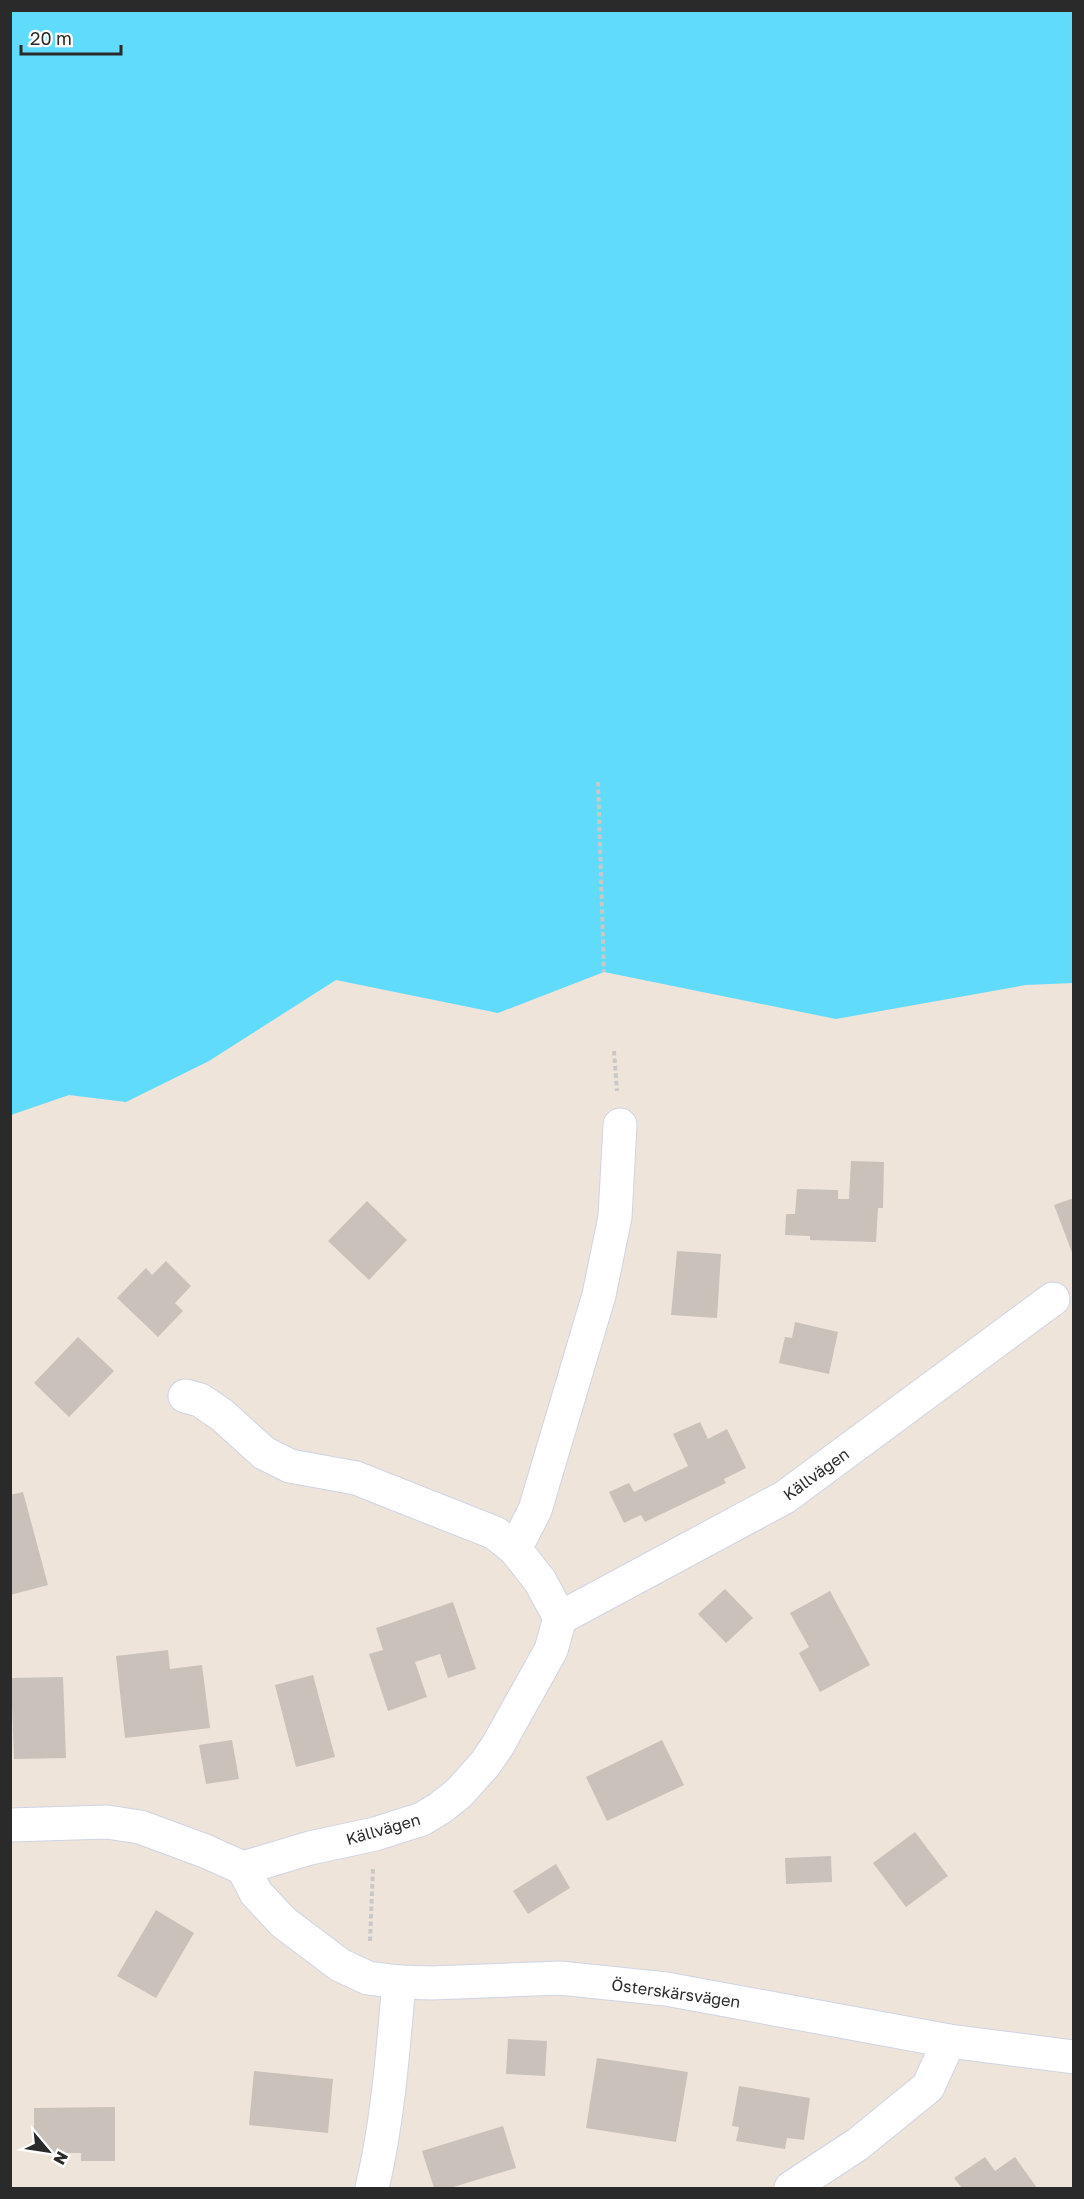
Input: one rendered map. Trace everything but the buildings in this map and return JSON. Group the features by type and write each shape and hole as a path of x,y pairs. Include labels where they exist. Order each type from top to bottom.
{"street":[{"path":"516,1549 535,1510 599,1295 615,1217 620,1125"},
{"name":"Källvägen","path":"243,1868 310,1848 375,1834 422,1819 440,1808 459,1793 485,1764 518,1712 551,1650 560,1618 785,1497 1053,1299"},
{"path":"185,1396 200,1400 222,1415 264,1453 290,1466 356,1478 495,1533 516,1549 540,1581 560,1618"},
{"path":"10,1826 107,1822 140,1827 243,1868"},
{"name":"Österskärsvägen","path":"243,1868 256,1893 283,1922 340,1965 384,1980 560,1978 655,1988 949,2041 1074,2057"},
{"path":"372,2188 391,2067 384,1980"},
{"path":"791,2188 858,2144 928,2086 949,2041"}],"path":[{"path":"598,782 604,972"},
{"path":"614,1051 620,1125"},
{"path":"375,1834 384,1980"}],"water":[{"path":"10,11 1073,11 1073,983 1026,985 836,1019 604,972 498,1013 336,980 209,1061 126,1102 69,1095 11,1115"}]}
